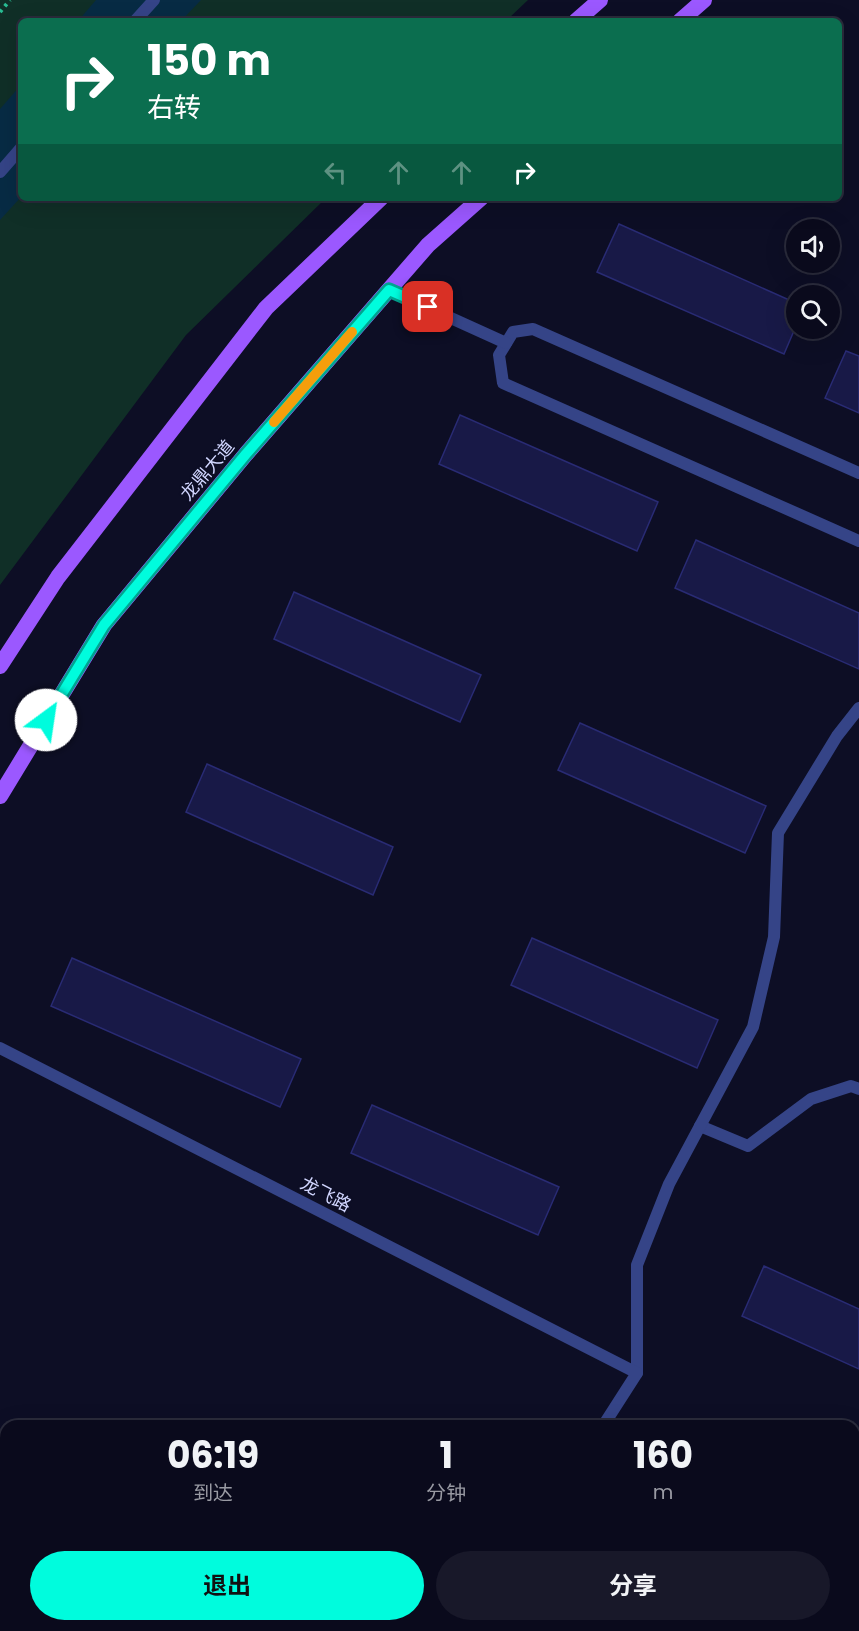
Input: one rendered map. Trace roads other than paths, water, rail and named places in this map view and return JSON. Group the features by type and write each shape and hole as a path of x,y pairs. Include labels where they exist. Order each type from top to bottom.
{"main road":[{"path":"579,18 600,0"},
{"path":"683,18 704,0"},
{"path":"0,666 58,577 266,308 378,201"},
{"name":"龙鼎大道","path":"0,796 104,625 246,454 428,245 478,201"}],"street":[{"path":"138,18 154,0"},
{"path":"0,172 18,151"},
{"path":"389,290 506,343"},
{"path":"859,474 533,328 513,332 499,355 503,383 859,542"},
{"path":"607,1420 637,1373 636,1265 669,1184 753,1027 774,937 778,833 837,736 859,708"},
{"name":"龙飞路","path":"0,1048 637,1373"},
{"path":"700,1126 748,1146 811,1099 851,1086 859,1089"}],"water":[{"path":"96,0 201,0 184,18 81,18"},
{"path":"18,88 18,200 0,220 0,109"}]}
